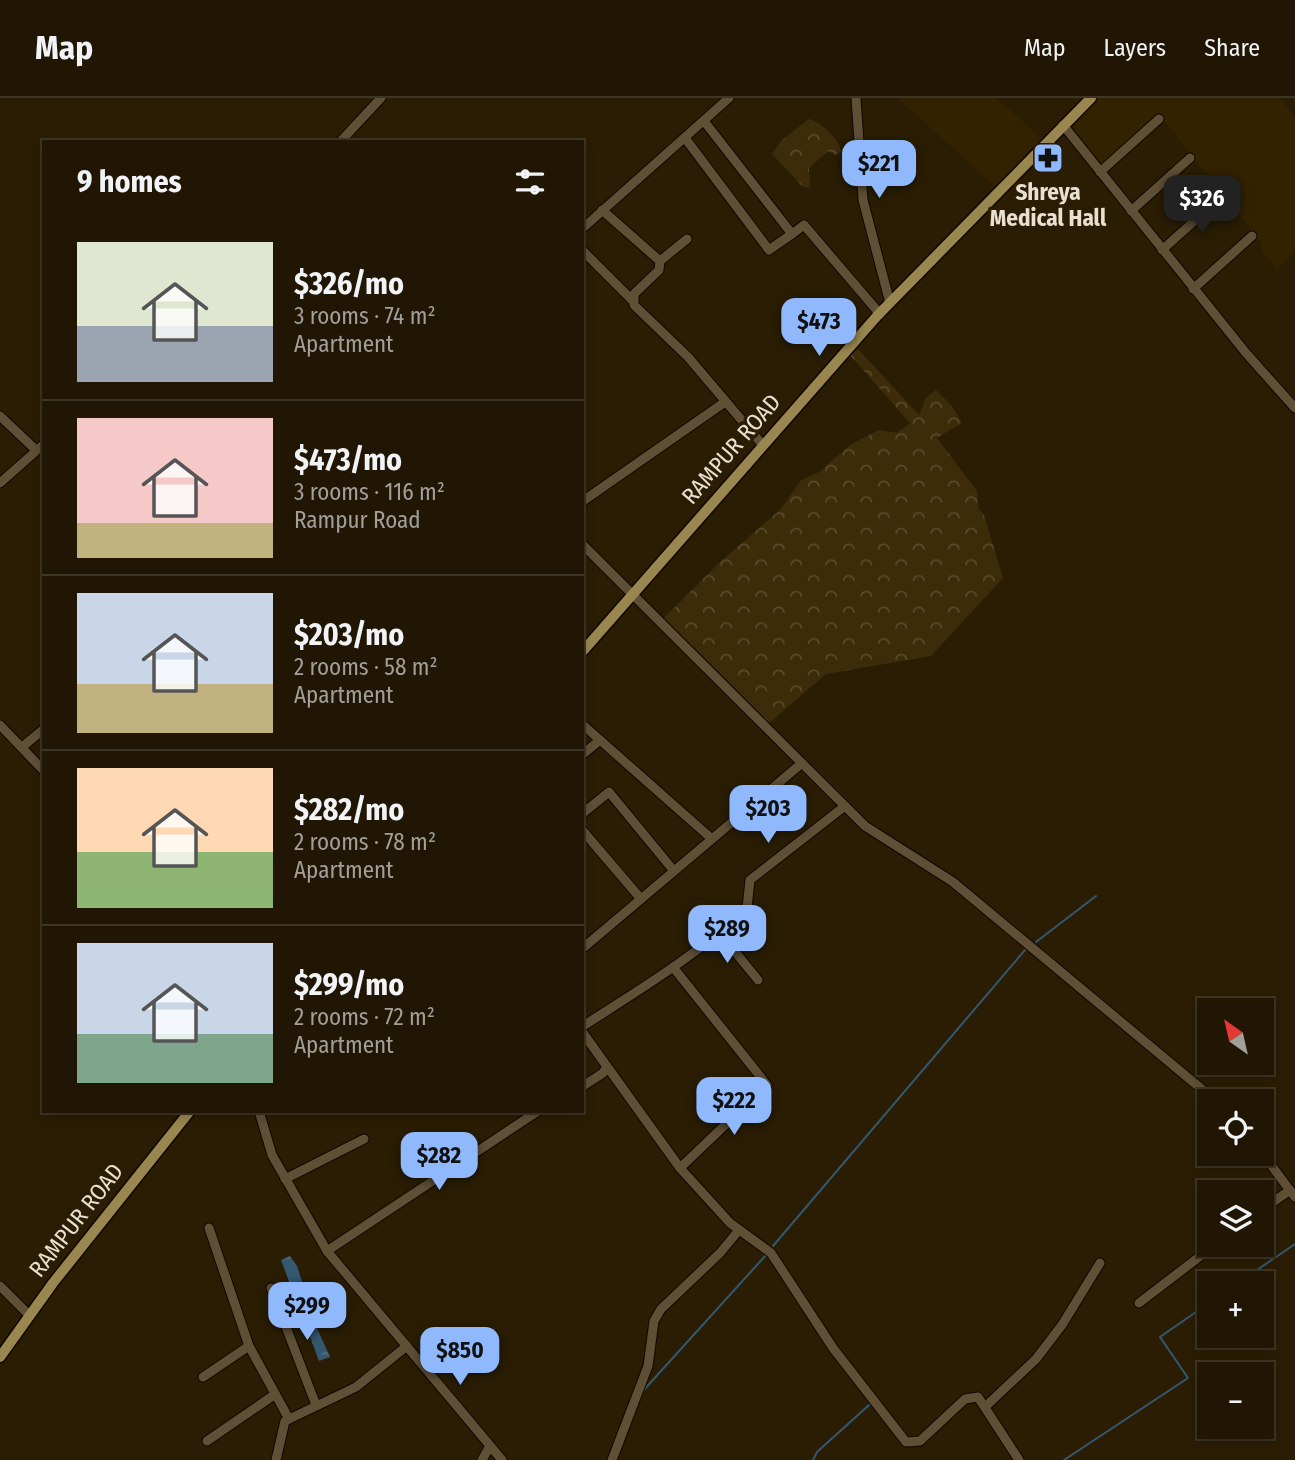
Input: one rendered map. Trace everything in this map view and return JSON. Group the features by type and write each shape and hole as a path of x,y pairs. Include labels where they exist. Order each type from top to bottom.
{"main road":[{"name":"RAMPUR ROAD","path":"584,650 762,444 890,303 1091,98"},
{"name":"RAMPUR ROAD","path":"0,1357 29,1315 188,1113"}],"street":[{"path":"342,140 381,98"},
{"path":"714,98 717,110"},
{"path":"584,227 729,98"},
{"path":"856,98 863,200 890,303"},
{"path":"1100,172 1159,120"},
{"path":"704,121 792,234"},
{"path":"1063,125 1193,289 1295,408"},
{"path":"685,138 769,250 804,225 880,314"},
{"path":"1131,211 1190,158"},
{"path":"1162,250 1221,197"},
{"path":"602,210 660,261"},
{"path":"1193,289 1252,236"},
{"path":"633,301 634,294 659,270 660,261 687,239"},
{"path":"584,252 688,357 762,444"},
{"path":"584,499 724,402"},
{"path":"0,416 40,447 0,483"},
{"path":"584,546 866,826 953,882 1202,1089"},
{"path":"0,725 42,769"},
{"path":"584,726 712,839"},
{"path":"22,747 42,731"},
{"path":"584,753 600,740"},
{"path":"584,947 802,762"},
{"path":"584,812 609,792 674,871"},
{"path":"584,1025 673,967 719,932 747,908 750,880 845,806"},
{"path":"584,832 641,899"},
{"path":"719,932 758,980"},
{"path":"673,967 767,1085 680,1168"},
{"path":"584,1035 680,1168 739,1230 771,1252 833,1348 906,1442 920,1441 965,1399 978,1397 1019,1460"},
{"path":"584,1085 606,1068"},
{"path":"260,1113 272,1155 327,1251 502,1460"},
{"path":"327,1251 535,1113"},
{"path":"285,1179 364,1139"},
{"path":"1272,1166 1293,1193 1274,1203"},
{"path":"209,1228 248,1346 289,1419"},
{"path":"612,1460 648,1366 654,1321 661,1309 720,1253 739,1230"},
{"path":"1139,1303 1199,1257"},
{"path":"985,1407 1036,1359 1062,1325 1100,1263"},
{"path":"0,1286 29,1315"},
{"path":"271,1288 316,1405"},
{"path":"203,1377 248,1346"},
{"path":"276,1460 285,1421 356,1387 408,1346"},
{"path":"207,1441 274,1395"},
{"path":"482,1460 489,1446"}],"shaded area":[{"path":"898,98 996,98 1044,140 996,188"},
{"path":"1097,98 1280,98 1295,117 1295,251 1277,270 1262,251 1261,242 1160,116 1103,166 1071,125"}],"green space":[{"path":"809,119 829,132 841,152 835,155 828,151 809,168 810,187 803,187 772,154 781,141"},
{"path":"858,349 919,415 926,398 936,390 952,406 962,423 937,438 977,491 979,509 984,515 1003,578 931,656 826,674 769,723 663,619 719,563 781,509 801,480 819,472 850,445 879,430 897,433 910,423 850,355"}],"water":[{"path":"290,1256 297,1266 310,1306 299,1308 281,1260"},
{"path":"312,1317 330,1357 319,1361 304,1320"}],"waterway":[{"path":"1036,942 1096,896"},
{"path":"773,1246 1025,950"},
{"path":"1256,1271 1295,1244"},
{"path":"642,1392 766,1255"},
{"path":"1064,1460 1188,1378 1160,1337 1197,1311"},
{"path":"813,1460 817,1452 869,1405"}],"place":[{"name":"Shreya Medical Hall","path":"1048,158"}]}
